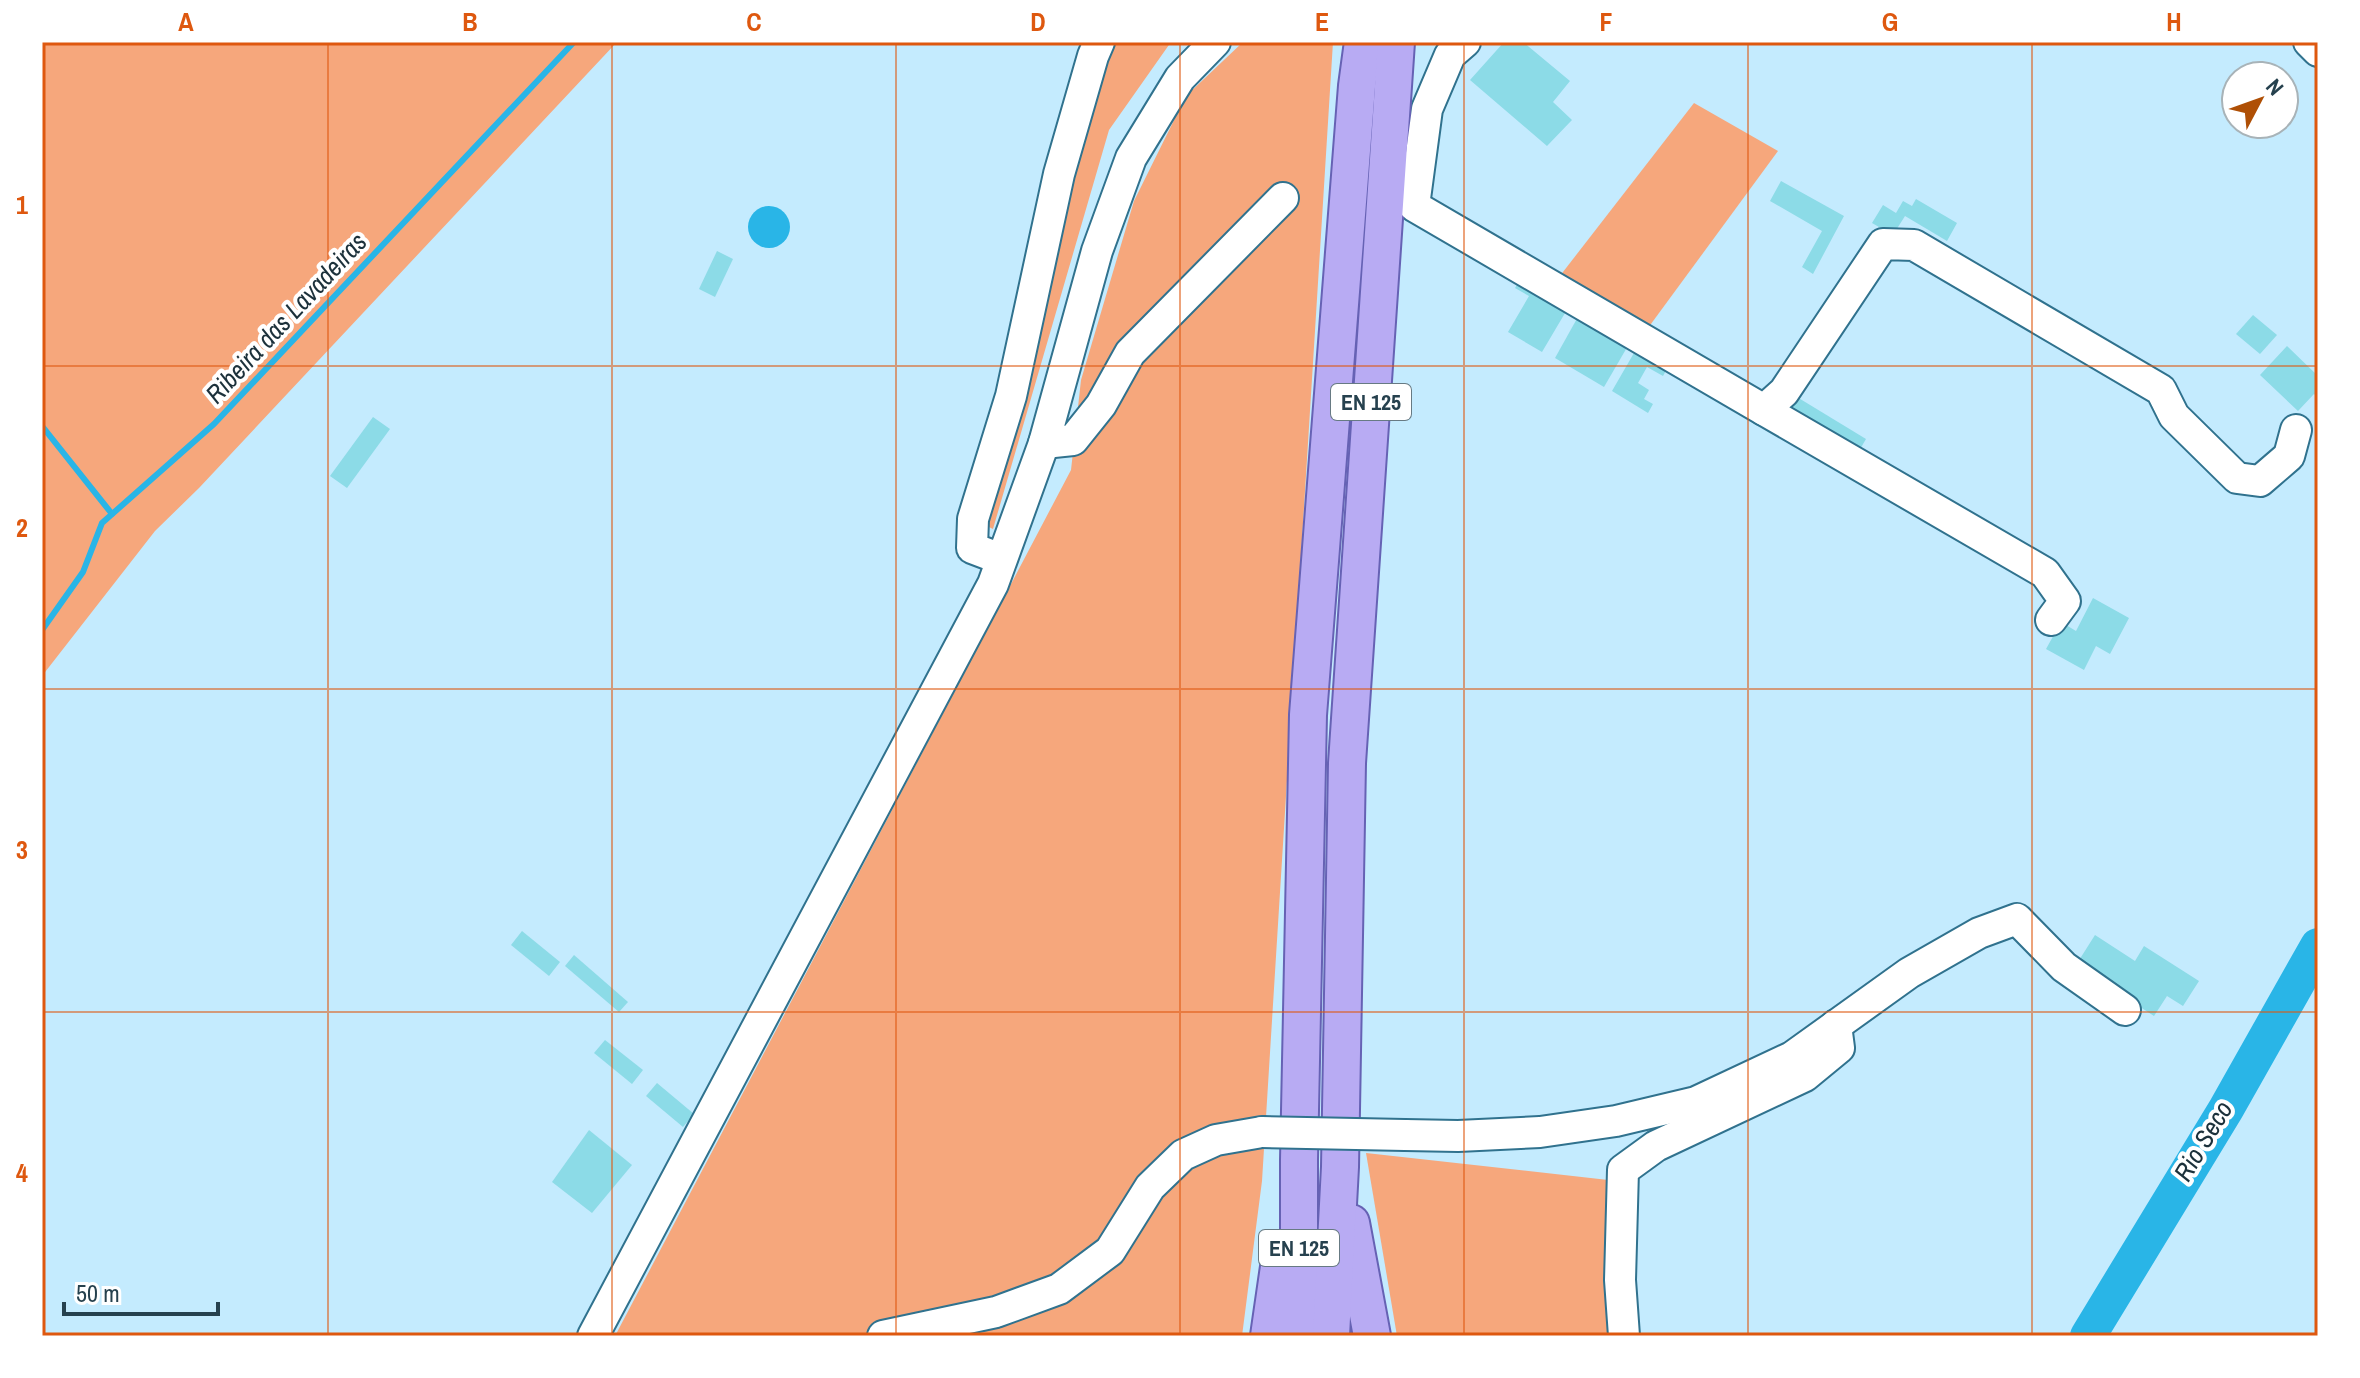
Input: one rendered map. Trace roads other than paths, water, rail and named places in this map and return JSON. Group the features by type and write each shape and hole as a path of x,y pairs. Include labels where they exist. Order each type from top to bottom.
{"main road":[{"name":"EN 125","path":"1299,1336 1299,1160 1308,715 1363,42"},
{"name":"EN 125","path":"1331,1336 1340,1167 1347,763 1396,42"},
{"path":"1269,1336 1299,1160"},
{"path":"1340,1167 1372,1336"}],"street":[{"path":"1001,559 972,548 973,519 1011,396 1059,174 1099,42"},
{"path":"593,1336 993,584 1044,443 1097,251 1131,158 1180,78 1215,42"},
{"path":"1465,42 1450,55 1427,109 1414,206 2045,573 2065,601 2051,620"},
{"path":"2309,42 2318,51"},
{"path":"1044,443 1073,440 1101,405 1130,353 1283,198"},
{"path":"1764,410 1784,392 1883,244 1914,245 2161,390 2174,416 2237,478 2260,481 2289,456 2296,430"},
{"path":"883,1336 996,1312 1059,1289 1110,1251 1150,1187 1183,1155 1216,1140 1262,1132 1458,1136 1540,1132 1616,1121 1696,1102 1792,1057 1909,973 1979,933 2017,919 2064,967 2125,1010"},
{"path":"1624,1336 1620,1280 1623,1170 1656,1146 1805,1076 1839,1048 1836,1025"}],"water":[{"path":"769,206 784,212 790,227 784,242 769,248 754,242 748,227 754,212"}],"waterway":[{"name":"Ribeira das Lavadeiras","path":"42,630 83,572 102,523 214,424 574,42"},
{"path":"42,426 112,514"},
{"name":"Rio Seco","path":"2088,1336 2226,1109 2318,946"}]}
